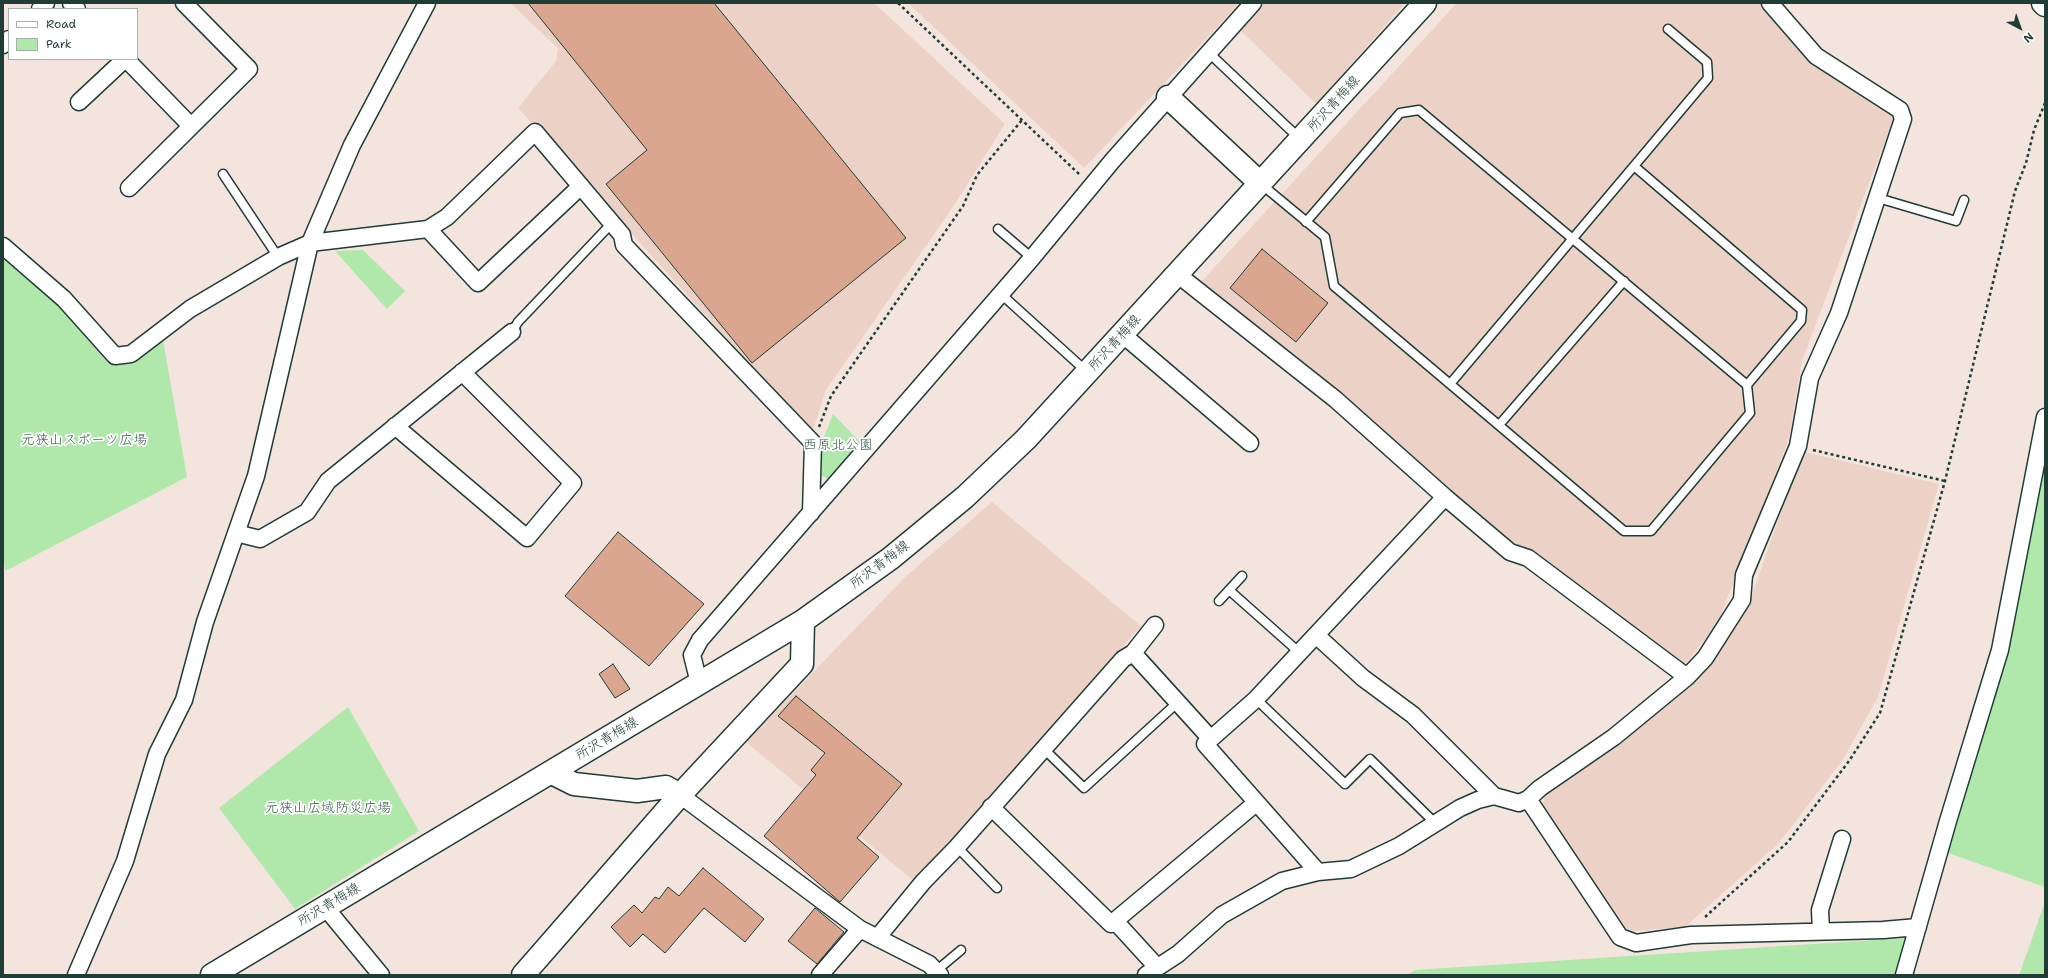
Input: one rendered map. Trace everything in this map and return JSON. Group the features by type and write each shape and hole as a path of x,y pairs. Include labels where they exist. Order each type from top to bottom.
{"main road":[{"name":"所沢青梅線","path":"222,973 325,907 552,773 803,621 891,558 965,497 1026,438 1301,140 1425,3"},
{"path":"1168,96 1260,183"},
{"path":"523,975 680,795 802,664 803,621"},
{"path":"552,773 574,784 637,791 666,787 680,795"}],"street":[{"path":"129,188 249,69 184,3"},
{"path":"76,975 125,861 157,754 184,700 205,622 256,476 310,243 352,145 427,3"},
{"path":"699,683 692,655 700,640 812,513 1032,258 1168,96 1252,3"},
{"path":"1317,636 1363,678 1413,715 1494,796 1519,803 1528,799 1540,788 1614,737 1687,676 1705,658 1742,600 1744,575 1798,446 1810,378 1839,313 1903,119 1900,110 1816,56 1770,3"},
{"path":"79,102 124,60"},
{"path":"126,60 191,126"},
{"path":"3,246 64,299 115,356 131,354 190,310 278,257 310,243 428,229 447,217 535,132 622,235 624,245 813,443 812,513"},
{"path":"428,229 478,283 581,186"},
{"path":"1177,274 1335,399 1445,497 1510,552 1528,558 1687,676"},
{"path":"236,533 260,539 306,512 328,481 512,332"},
{"path":"1122,334 1250,444"},
{"path":"395,426 527,538 573,483 462,372"},
{"path":"1904,975 2000,650 2045,422"},
{"path":"1318,872 1205,744 1256,699 1317,636 1445,497"},
{"path":"877,938 923,882 957,847 1123,659 1133,653 1156,625"},
{"path":"1133,653 1210,738"},
{"path":"680,795 860,929 929,964 938,973"},
{"path":"1116,921 1151,971 1178,954 1222,915 1282,881 1318,872 1351,869 1387,852 1460,808 1478,800 1494,796"},
{"path":"1528,799 1620,937 1636,943 1692,935 1821,930 1883,930 1918,927"},
{"path":"991,807 1111,924 1256,803"},
{"path":"1821,930 1820,910 1842,839"},
{"path":"325,907 382,975"},
{"path":"820,975 860,929"}],"lane":[{"path":"1450,384 1708,78 1707,62 1668,29"},
{"path":"1208,52 1301,140"},
{"path":"1260,183 1306,222 1325,237 1334,286 1624,531 1651,530 1750,413 1747,385 1419,110 1400,113 1306,222"},
{"path":"1634,166 1802,310 1801,321 1747,385"},
{"path":"223,174 278,257"},
{"path":"1878,198 1956,222 1964,200"},
{"path":"512,332 518,322 612,223"},
{"path":"998,229 1032,258"},
{"path":"1499,426 1624,281"},
{"path":"1001,294 1088,372"},
{"path":"1219,601 1242,576"},
{"path":"1229,590 1300,653"},
{"path":"1256,699 1345,784 1370,759 1435,823"},
{"path":"1044,749 1084,788 1177,703"},
{"path":"957,847 997,888"},
{"path":"938,973 961,950"}],"path":[{"path":"898,3 1092,186"},
{"path":"1692,935 1693,928 1788,842 1849,761 1880,713 1945,481 2015,191 2026,163 2034,130 2045,103"},
{"path":"813,443 832,396 963,206 977,175 1022,120"},
{"path":"1798,446 1945,481"}],"shaded area":[{"path":"510,3 874,3 1005,124 955,204 826,390 812,433 518,108 556,61 558,48"},
{"path":"908,3 1240,3 1084,168"},
{"path":"1264,3 1405,3 1316,104 1239,29"},
{"path":"1457,3 1761,3 1810,61 1894,117 1802,361 1789,438 1717,625 1684,665 1513,545 1201,282"},
{"path":"1804,452 1939,484 1878,697 1842,761 1778,844 1685,927 1634,931 1620,927 1542,808 1545,793 1691,683 1749,603 1800,458"},
{"path":"992,502 1141,626 914,881 746,742 905,577"}],"green space":[{"path":"363,250 405,291 387,309 335,251"},
{"name":"元狭山スポーツ広場","path":"3,258 58,306 110,365 134,364 163,340 187,477 5,571 3,548"},
{"name":"西原北公園","path":"833,414 862,444 831,480 818,474 822,442"},
{"path":"2045,462 2045,887 1948,853 2009,651"},
{"name":"元狭山広域防災広場","path":"348,707 419,831 295,909 219,808"},
{"path":"2045,902 2045,975 2019,975"},
{"path":"1906,938 1895,975 1407,975 1415,970"}],"building":[{"path":"528,3 714,3 906,238 752,363 606,184 647,150"},
{"path":"1262,249 1328,303 1296,342 1230,288"},
{"path":"618,532 704,604 649,666 565,596"},
{"path":"613,664 630,689 615,698 599,674"},
{"path":"796,696 902,784 857,838 879,857 840,902 764,836 816,775 811,770 825,753 778,716"},
{"path":"703,868 764,919 745,942 704,908 665,953 643,934 630,947 611,927 634,905 642,913 655,897 659,899 668,887 679,896"},
{"path":"815,908 844,932 817,964 788,941"}]}
